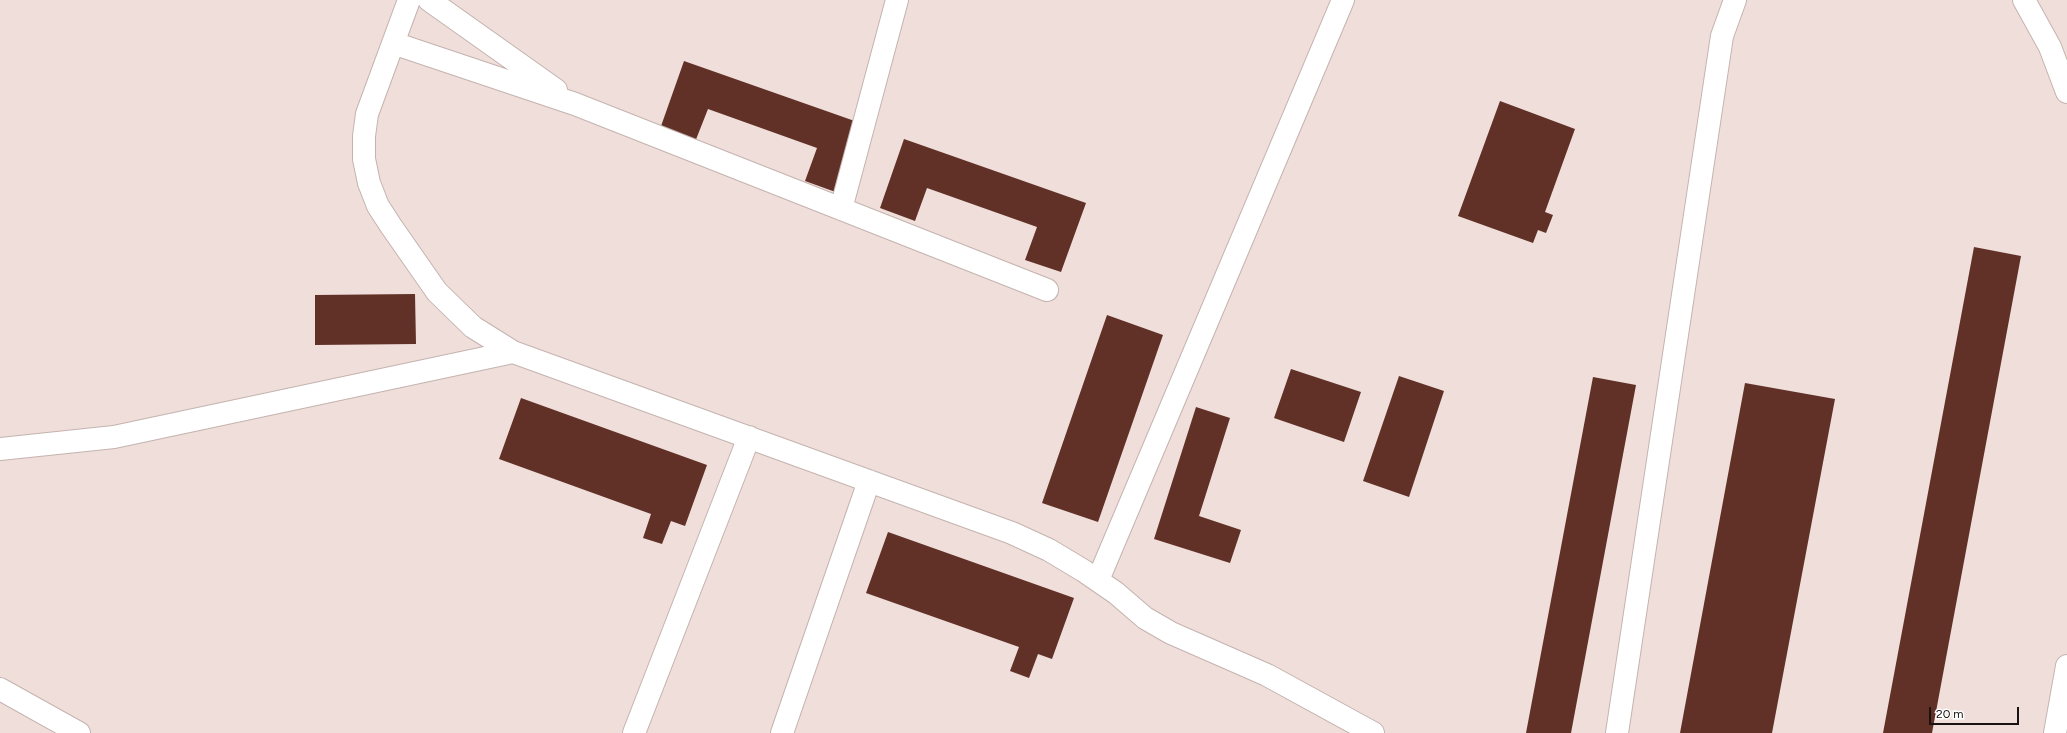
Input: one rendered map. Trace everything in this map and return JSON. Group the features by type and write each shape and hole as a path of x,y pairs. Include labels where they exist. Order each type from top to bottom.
{"street":[{"path":"409,0 367,114 364,136 364,159 373,194 387,221 437,292 473,327 513,352 1012,533 1049,550 1098,580 1146,618 1171,634 1267,675 1373,733"},
{"path":"429,0 575,104"},
{"path":"842,209 897,0"},
{"path":"1098,580 1343,0"},
{"path":"1617,733 1722,36 1735,0"},
{"path":"2024,0 2050,47 2067,92"},
{"path":"393,43 575,104 1047,290"},
{"path":"0,449 114,437 513,352"},
{"path":"634,733 749,437"},
{"path":"782,733 870,481"},
{"path":"2055,733 2067,666"},
{"path":"0,689 79,733"}],"building":[{"path":"684,61 866,125 841,194 805,181 817,148 708,109 695,142 660,129"},
{"path":"1500,101 1575,129 1545,212 1553,215 1546,233 1538,230 1533,243 1458,216"},
{"path":"904,139 1086,203 1061,272 1025,260 1037,227 927,188 915,221 880,208"},
{"path":"1974,247 2021,256 1932,733 1883,733"},
{"path":"415,294 416,344 315,345 315,295"},
{"path":"1107,315 1163,335 1098,522 1042,503"},
{"path":"1291,369 1361,392 1344,442 1274,418"},
{"path":"1399,376 1444,391 1409,497 1363,481"},
{"path":"1593,377 1636,385 1571,733 1526,733"},
{"path":"1745,383 1835,399 1772,733 1680,733"},
{"path":"521,398 707,465 685,526 671,521 662,544 643,538 651,514 499,459"},
{"path":"1196,407 1230,418 1199,516 1241,530 1230,563 1154,539"},
{"path":"888,532 1074,598 1052,659 1038,654 1029,678 1010,671 1019,647 866,593"}]}
